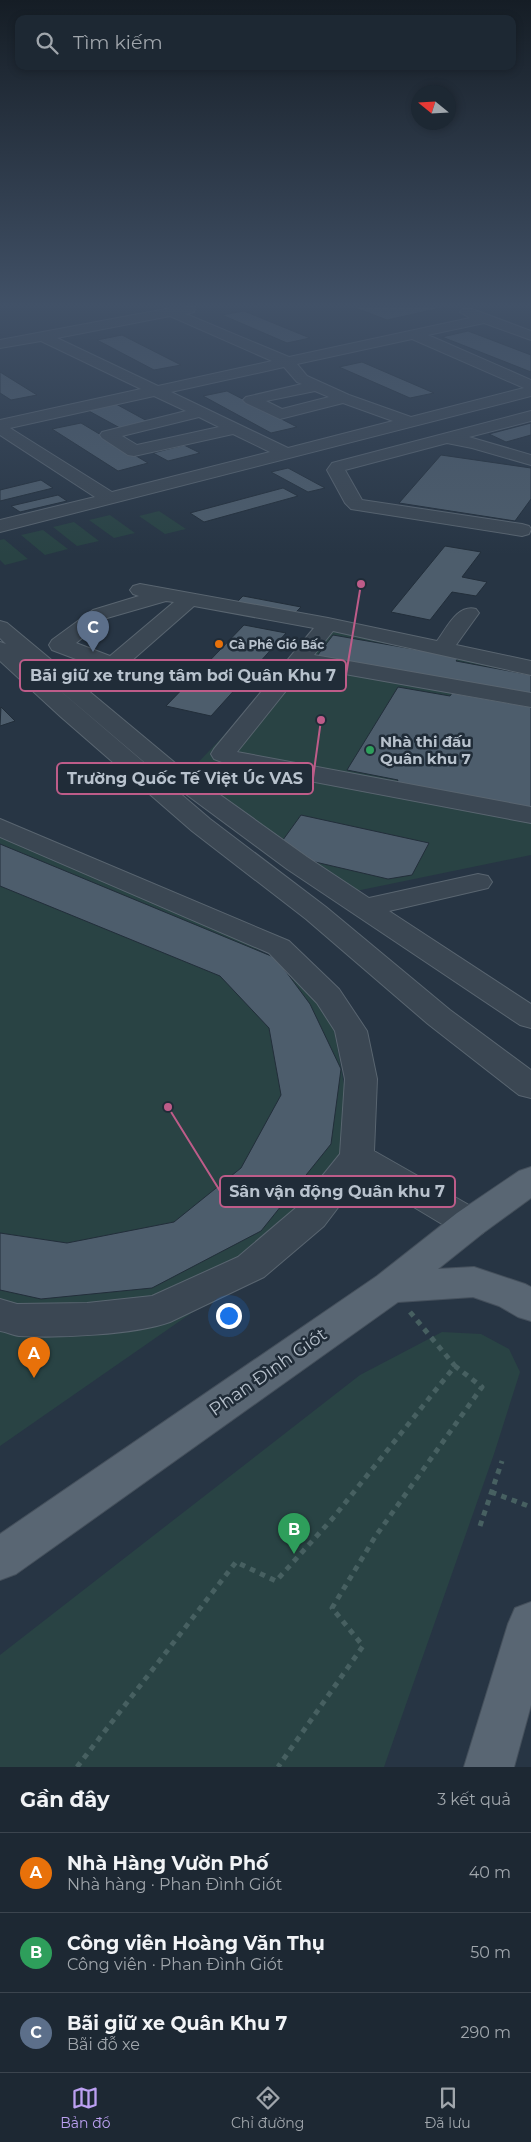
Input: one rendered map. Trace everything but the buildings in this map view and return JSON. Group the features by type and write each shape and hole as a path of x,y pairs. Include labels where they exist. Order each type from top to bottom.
{"main road":[{"name":"Phan Đình Giót","path":"0,1559 390,1287 470,1223 531,1180"},
{"path":"390,1287 474,1282 512,1295 531,1306"},
{"path":"489,1767 531,1624"}],"lane":[{"path":"154,389 287,454"},
{"path":"0,427 164,389"},
{"path":"300,389 251,400 280,414 344,398"},
{"path":"324,389 411,422"},
{"path":"0,526 531,390"},
{"path":"201,412 108,435 134,451 235,429"},
{"path":"528,526 357,505 336,472 338,467 450,439 531,416"},
{"path":"0,427 109,498"},
{"path":"450,439 474,443 531,460"},
{"path":"140,590 328,624 531,668"},
{"path":"165,594 100,614 60,645 112,665 190,599"},
{"path":"442,648 469,613"},
{"path":"328,624 224,754 235,760 531,815"},
{"path":"0,627 165,767 364,908 531,1018"},
{"path":"0,649 69,712 201,825 316,913 439,1017 531,1087"},
{"path":"300,659 531,700"},
{"path":"0,827 279,947 328,996 351,1031 361,1079 357,1157 311,1216 251,1267 157,1311 87,1319 17,1320 0,1315"},
{"path":"364,908 478,882"},
{"path":"357,1157 470,1223"}],"path":[{"path":"278,1767 363,1646 332,1608 375,1537 482,1387 455,1366 390,1287"},
{"path":"77,1767 236,1562 276,1581 333,1518 455,1366"},
{"path":"480,1526 502,1460"},
{"path":"491,1492 531,1507"}],"green space":[{"path":"159,511 186,529 165,534 139,516"},
{"path":"110,515 135,533 114,538 89,520"},
{"path":"74,522 99,541 77,546 53,527"},
{"path":"43,530 68,549 45,555 21,535"},
{"path":"4,539 28,559 5,565 0,560 0,540"},
{"name":"Nhà thi đấu Quân khu 7","path":"320,625 531,671 531,855 356,891 217,796 191,770 229,730"},
{"path":"0,831 202,913 260,951 276,958 328,996 357,1157 213,1298 0,1446"},
{"path":"442,1332 481,1334 509,1349 520,1372 494,1454 384,1767 0,1767 0,1655 360,1375"}],"place":[{"name":"Bãi giữ xe trung tâm bơi Quân Khu 7","path":"361,584"},
{"name":"Cà Phê Gió Bấc","path":"219,644"},
{"name":"Bãi giữ xe Quân Khu 7","path":"93,652"},
{"name":"Trường Quốc Tế Việt Úc VAS","path":"321,720"},
{"name":"Nhà thi đấu Quân khu 7","path":"370,750"},
{"name":"Sân vận động Quân khu 7","path":"168,1107"},
{"name":"Nhà Hàng Vườn Phố","path":"34,1378"},
{"name":"Công viên Hoàng Văn Thụ","path":"294,1554"}]}
